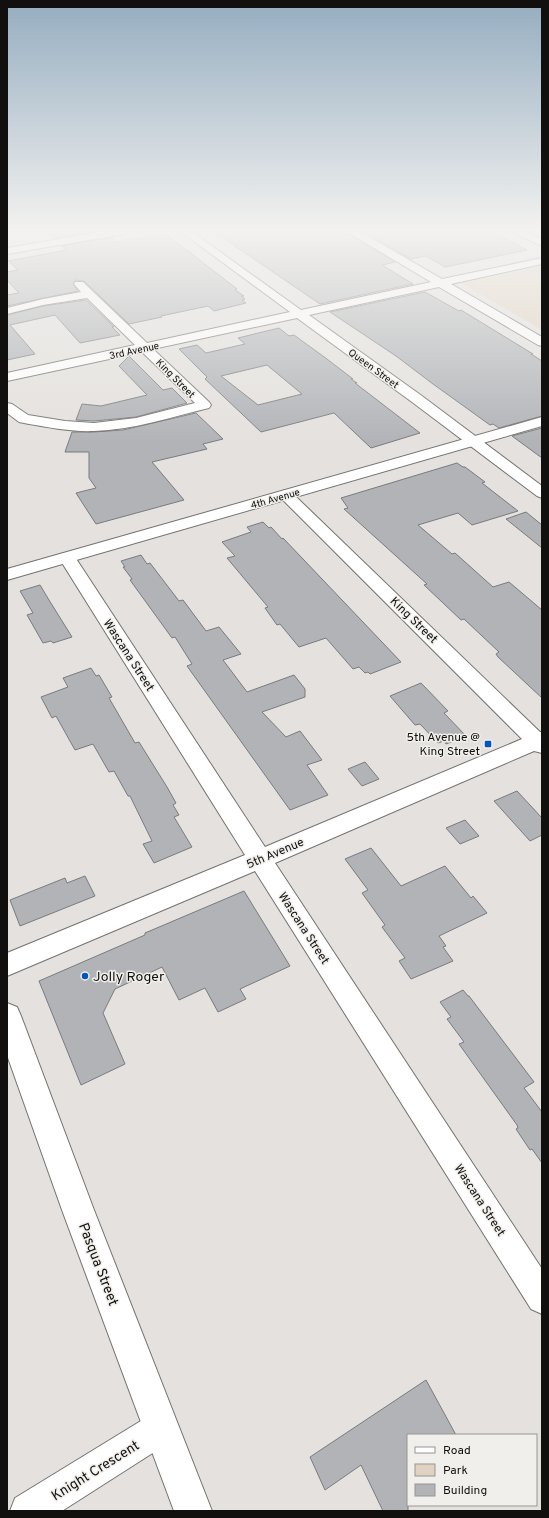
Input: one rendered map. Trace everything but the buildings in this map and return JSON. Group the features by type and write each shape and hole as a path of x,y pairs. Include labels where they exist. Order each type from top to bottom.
{"street":[{"path":"7,311 52,302"},
{"name":"King Street","path":"7,407 24,420 94,427 136,422 204,405 98,302"},
{"name":"Queen Street","path":"282,302 542,493"},
{"name":"3rd Avenue","path":"7,377 141,344 336,302"},
{"path":"474,302 542,342"},
{"name":"3rd Avenue","path":"7,368 141,344"},
{"name":"4th Avenue","path":"7,575 542,421"},
{"name":"King Street","path":"286,495 540,742"},
{"name":"Wascana Street","path":"67,558 542,1298"},
{"name":"5th Avenue","path":"7,965 540,742"},
{"name":"Pasqua Street","path":"10,1032 193,1511"},
{"name":"Knight Crescent","path":"28,1511 161,1428"}],"green space":[{"path":"493,302 542,302 542,330"}],"place":[{"name":"5th Avenue @ King Street","path":"488,744"},
{"name":"Jolly Roger","path":"85,976"}]}
